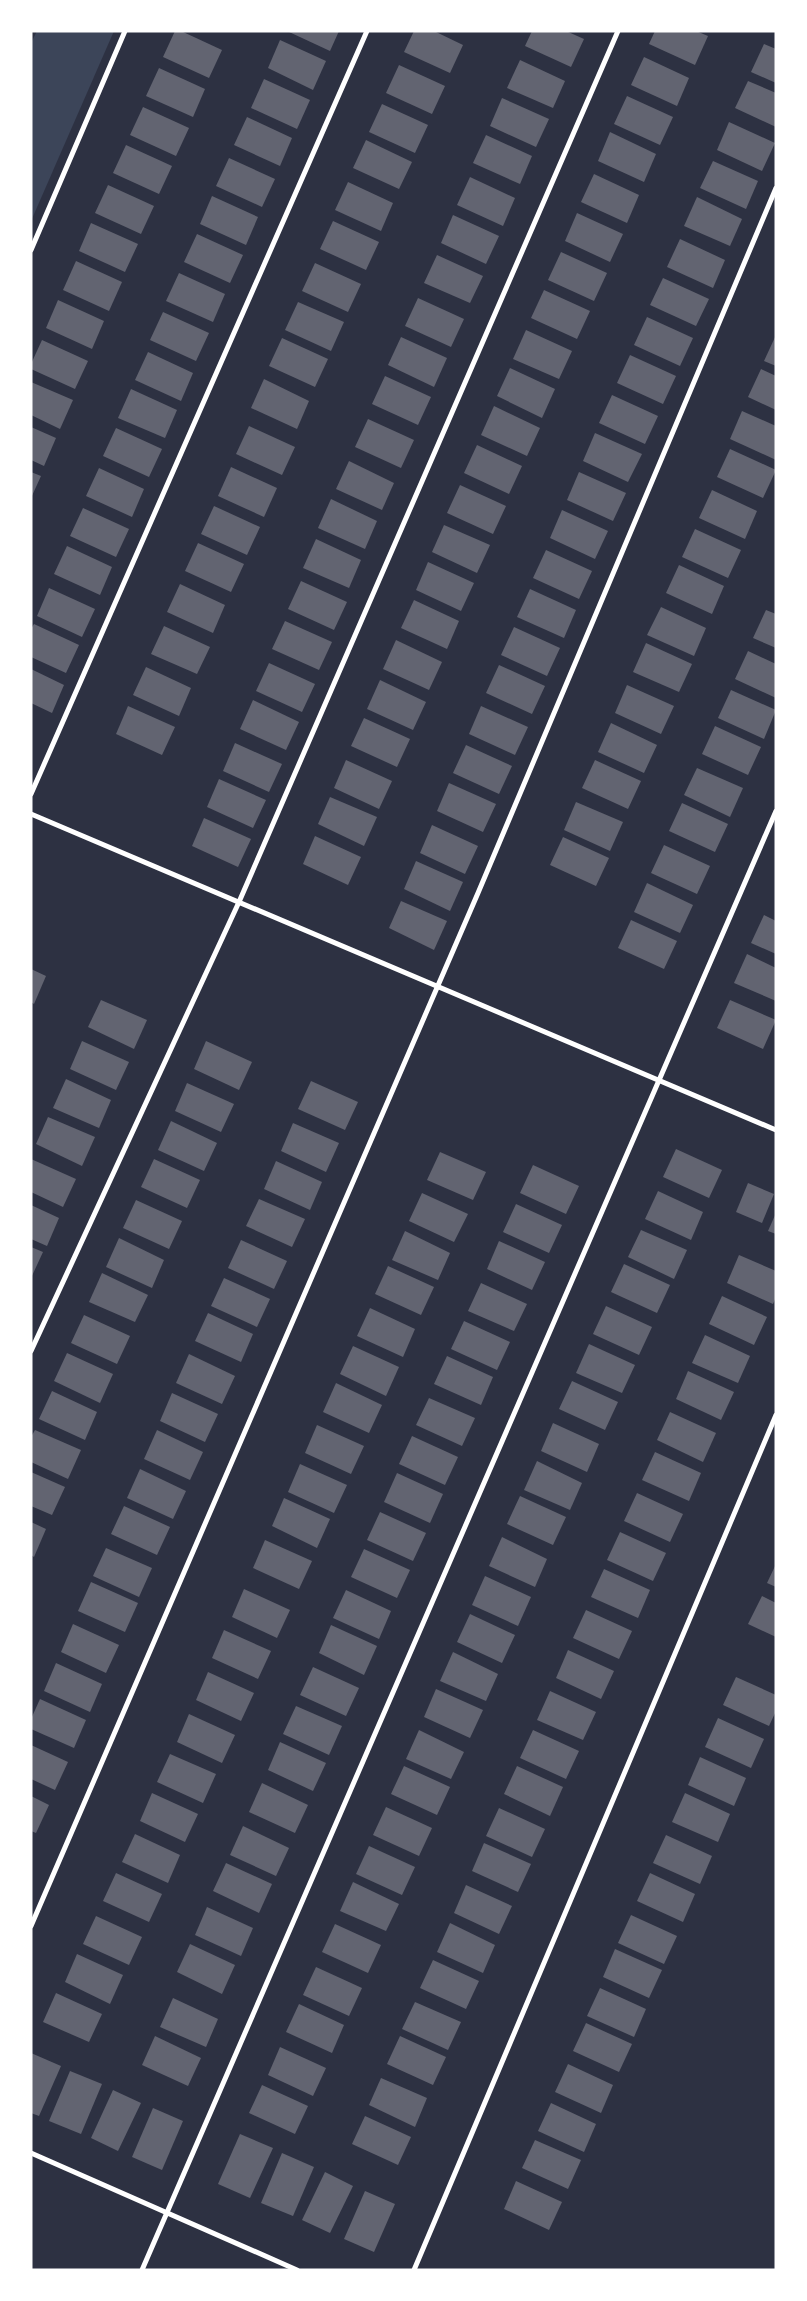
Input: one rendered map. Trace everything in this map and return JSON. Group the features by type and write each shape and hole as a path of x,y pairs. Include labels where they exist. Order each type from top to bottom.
{"street":[{"path":"31,250 125,31"},
{"path":"31,794 367,31"},
{"path":"31,1351 239,902 618,31"},
{"path":"31,1926 438,985 776,188"},
{"path":"142,2270 776,811"},
{"path":"31,814 438,985 776,1130"},
{"path":"414,2270 776,1415"},
{"path":"31,2153 297,2270"}],"shaded area":[{"path":"37,31 114,31 31,221 31,43"}],"building":[{"path":"175,31 181,31 222,50 209,78 163,57"},
{"path":"287,31 339,31 330,51"},
{"path":"414,31 434,31 463,45 450,73 404,52"},
{"path":"532,31 566,31 584,39 571,67 525,46"},
{"path":"655,31 696,31 708,36 695,65 649,44"},
{"path":"280,40 326,61 313,90 268,68"},
{"path":"764,44 776,49 776,83 751,72"},
{"path":"644,57 689,78 677,106 631,85"},
{"path":"520,60 565,81 553,108 507,88"},
{"path":"399,65 445,86 432,114 386,93"},
{"path":"159,68 205,89 193,117 146,96"},
{"path":"264,79 310,100 297,129 251,108"},
{"path":"748,81 776,93 776,127 735,108"},
{"path":"627,96 673,117 660,145 614,124"},
{"path":"502,98 549,119 536,147 490,126"},
{"path":"382,104 428,125 415,153 369,132"},
{"path":"143,107 189,128 176,156 130,135"},
{"path":"247,117 292,138 280,166 234,145"},
{"path":"729,122 775,143 762,171 717,150"},
{"path":"610,132 656,154 644,182 598,161"},
{"path":"486,135 532,156 520,184 473,163"},
{"path":"366,140 412,162 399,189 353,168"},
{"path":"126,145 172,166 159,194 113,173"},
{"path":"229,158 275,179 262,207 216,186"},
{"path":"713,161 758,181 746,209 700,188"},
{"path":"594,174 639,195 627,223 581,202"},
{"path":"470,177 515,198 503,226 457,205"},
{"path":"348,182 393,203 381,231 335,210"},
{"path":"108,185 154,206 141,234 95,213"},
{"path":"212,196 258,217 246,245 200,224"},
{"path":"697,197 742,219 730,246 684,226"},
{"path":"577,213 623,234 610,262 565,241"},
{"path":"453,215 499,236 486,264 441,243"},
{"path":"333,221 379,242 366,270 320,249"},
{"path":"91,223 138,244 125,272 79,251"},
{"path":"197,234 243,255 230,283 184,262"},
{"path":"680,239 725,260 713,288 667,267"},
{"path":"561,252 607,273 594,301 548,280"},
{"path":"437,255 483,276 470,303 424,283"},
{"path":"76,261 122,282 109,311 63,290"},
{"path":"315,263 361,284 348,312 302,291"},
{"path":"179,273 225,294 213,322 166,301"},
{"path":"663,278 709,299 696,326 650,305"},
{"path":"544,290 590,311 577,339 531,318"},
{"path":"418,298 464,319 451,347 405,326"},
{"path":"58,300 104,321 92,349 46,328"},
{"path":"298,302 344,322 331,351 285,330"},
{"path":"163,312 209,333 196,361 150,340"},
{"path":"647,317 693,338 680,366 634,345"},
{"path":"526,330 572,351 559,379 513,359"},
{"path":"776,335 776,366 764,361"},
{"path":"401,337 447,358 434,387 388,365"},
{"path":"282,338 328,359 315,387 269,366"},
{"path":"42,340 88,361 75,389 31,369 31,364"},
{"path":"148,352 193,373 181,401 135,380"},
{"path":"630,355 676,376 663,404 617,383"},
{"path":"510,368 555,389 542,418 497,396"},
{"path":"761,369 776,376 776,410 748,397"},
{"path":"385,376 431,397 418,425 372,404"},
{"path":"264,379 309,401 297,429 251,408"},
{"path":"31,382 73,400 60,429 31,415"},
{"path":"131,389 177,410 165,438 118,418"},
{"path":"612,395 658,416 645,444 599,423"},
{"path":"494,406 540,428 527,456 481,435"},
{"path":"742,411 776,426 776,460 730,439"},
{"path":"368,419 414,440 401,468 355,447"},
{"path":"249,426 295,447 282,475 236,454"},
{"path":"31,427 56,438 44,466 31,460"},
{"path":"116,428 162,449 149,477 103,456"},
{"path":"595,433 642,454 628,482 583,461"},
{"path":"477,445 522,466 509,494 464,473"},
{"path":"730,449 776,470 763,498 717,477"},
{"path":"349,461 394,483 382,510 336,489"},
{"path":"231,467 277,488 264,517 218,496"},
{"path":"99,468 144,489 132,517 86,496"},
{"path":"31,472 41,476 31,498"},
{"path":"579,472 626,493 613,521 567,500"},
{"path":"460,485 506,506 493,534 447,513"},
{"path":"712,490 757,511 745,539 699,518"},
{"path":"331,499 377,521 365,549 318,528"},
{"path":"214,506 260,527 247,555 201,534"},
{"path":"83,508 129,529 116,557 70,536"},
{"path":"562,510 608,531 595,559 550,538"},
{"path":"444,525 490,545 477,573 432,552"},
{"path":"695,529 741,550 728,578 682,557"},
{"path":"316,539 361,560 349,588 303,568"},
{"path":"198,543 244,564 231,592 185,571"},
{"path":"67,546 112,567 100,595 54,574"},
{"path":"546,550 592,571 579,599 533,578"},
{"path":"428,562 474,583 461,611 416,590"},
{"path":"679,565 724,586 712,614 666,593"},
{"path":"301,581 347,602 334,630 288,609"},
{"path":"180,584 225,605 213,633 167,612"},
{"path":"49,588 95,609 82,637 37,616"},
{"path":"530,589 576,610 564,638 517,617"},
{"path":"414,600 459,621 447,649 401,628"},
{"path":"661,607 706,628 694,656 647,635"},
{"path":"766,610 776,614 776,648 753,638"},
{"path":"285,621 332,642 319,670 272,649"},
{"path":"34,624 79,645 66,673 31,657 31,629"},
{"path":"164,626 210,647 197,674 151,654"},
{"path":"514,627 560,648 547,676 501,655"},
{"path":"396,640 442,662 429,690 383,669"},
{"path":"646,643 692,664 679,692 633,672"},
{"path":"748,651 776,664 776,698 735,679"},
{"path":"269,663 315,684 302,712 256,691"},
{"path":"499,665 545,686 532,714 486,693"},
{"path":"146,667 191,688 179,716 133,695"},
{"path":"31,669 64,685 52,713 31,703"},
{"path":"380,680 426,702 413,730 367,709"},
{"path":"627,685 674,706 661,734 615,713"},
{"path":"731,690 776,710 764,739 718,718"},
{"path":"253,700 299,722 286,750 240,729"},
{"path":"128,706 175,727 162,755 116,734"},
{"path":"481,706 528,727 515,755 469,734"},
{"path":"364,718 410,739 397,767 351,746"},
{"path":"611,723 657,745 644,773 598,752"},
{"path":"715,726 761,747 748,775 702,754"},
{"path":"235,743 282,764 269,792 223,771"},
{"path":"466,745 512,766 499,794 453,773"},
{"path":"346,760 392,781 379,809 334,788"},
{"path":"595,760 641,781 628,809 582,788"},
{"path":"697,768 743,788 730,817 684,795"},
{"path":"219,779 266,800 253,828 207,807"},
{"path":"449,783 496,804 483,832 437,811"},
{"path":"330,797 377,817 364,846 318,824"},
{"path":"576,802 623,822 610,851 564,830"},
{"path":"682,803 728,824 715,852 669,831"},
{"path":"204,818 251,839 238,867 192,846"},
{"path":"432,825 478,846 465,874 420,853"},
{"path":"315,836 361,857 348,885 303,864"},
{"path":"563,837 609,858 596,886 550,865"},
{"path":"664,845 710,866 697,894 651,873"},
{"path":"416,861 463,882 450,911 404,889"},
{"path":"647,883 693,905 680,933 634,912"},
{"path":"401,901 447,921 434,950 389,928"},
{"path":"764,915 776,921 776,954 751,943"},
{"path":"631,920 677,941 664,969 618,948"},
{"path":"747,954 776,968 776,1001 734,983"},
{"path":"31,969 46,976 34,1004 31,1002"},
{"path":"101,1000 147,1020 134,1049 88,1027"},
{"path":"730,1000 776,1020 763,1049 717,1028"},
{"path":"82,1041 129,1062 116,1090 70,1069"},
{"path":"206,1041 252,1062 239,1090 194,1069"},
{"path":"66,1079 111,1100 99,1128 53,1108"},
{"path":"311,1081 358,1102 345,1130 298,1109"},
{"path":"187,1083 234,1104 221,1132 175,1111"},
{"path":"48,1117 95,1137 82,1166 36,1144"},
{"path":"171,1121 217,1143 204,1171 158,1150"},
{"path":"293,1123 339,1143 326,1172 281,1151"},
{"path":"676,1149 722,1170 709,1198 663,1177"},
{"path":"440,1152 486,1172 473,1200 427,1180"},
{"path":"31,1159 76,1179 63,1207 31,1192"},
{"path":"154,1159 200,1180 187,1208 141,1187"},
{"path":"276,1161 322,1182 310,1210 264,1189"},
{"path":"533,1165 579,1186 566,1214 520,1193"},
{"path":"748,1183 774,1194 762,1223 736,1212"},
{"path":"658,1191 703,1212 691,1240 645,1219"},
{"path":"422,1193 468,1214 454,1242 409,1221"},
{"path":"259,1199 305,1219 292,1247 246,1226"},
{"path":"136,1200 182,1221 169,1249 123,1228"},
{"path":"516,1204 562,1225 549,1253 503,1232"},
{"path":"31,1205 59,1218 47,1246 31,1239"},
{"path":"776,1213 776,1234 768,1231"},
{"path":"641,1230 687,1250 674,1279 628,1257"},
{"path":"405,1231 450,1253 438,1280 392,1260"},
{"path":"119,1238 164,1260 152,1288 106,1267"},
{"path":"241,1240 287,1261 274,1289 228,1268"},
{"path":"499,1241 545,1262 532,1290 487,1269"},
{"path":"31,1247 43,1252 31,1278"},
{"path":"739,1255 776,1271 776,1297 773,1304 727,1283"},
{"path":"624,1264 670,1285 657,1313 611,1292"},
{"path":"388,1266 434,1287 421,1315 375,1294"},
{"path":"102,1273 148,1295 135,1322 89,1302"},
{"path":"224,1278 270,1299 257,1327 211,1306"},
{"path":"481,1283 527,1304 514,1331 468,1311"},
{"path":"722,1296 767,1317 754,1345 709,1324"},
{"path":"606,1306 652,1327 639,1355 593,1334"},
{"path":"370,1308 415,1329 403,1357 357,1336"},
{"path":"208,1313 253,1334 241,1362 195,1341"},
{"path":"84,1315 130,1336 117,1364 71,1343"},
{"path":"464,1321 510,1342 497,1370 451,1349"},
{"path":"705,1335 750,1356 738,1383 692,1363"},
{"path":"589,1344 635,1365 622,1393 576,1373"},
{"path":"353,1346 399,1367 386,1396 340,1374"},
{"path":"67,1353 113,1374 100,1403 54,1381"},
{"path":"189,1354 235,1376 222,1404 176,1383"},
{"path":"447,1356 493,1377 481,1405 434,1384"},
{"path":"688,1371 734,1392 721,1420 676,1399"},
{"path":"572,1381 618,1402 605,1430 559,1409"},
{"path":"336,1383 382,1405 369,1433 323,1412"},
{"path":"52,1391 97,1412 85,1440 39,1419"},
{"path":"172,1393 218,1414 205,1442 160,1421"},
{"path":"429,1398 475,1418 462,1446 416,1425"},
{"path":"670,1412 716,1433 703,1462 657,1440"},
{"path":"553,1423 599,1444 587,1472 541,1451"},
{"path":"317,1425 364,1446 351,1474 305,1453"},
{"path":"35,1430 81,1450 68,1479 31,1462 31,1437"},
{"path":"157,1430 203,1452 190,1480 144,1459"},
{"path":"412,1436 458,1457 445,1485 399,1464"},
{"path":"655,1452 701,1473 689,1501 642,1480"},
{"path":"537,1461 582,1483 570,1510 524,1490"},
{"path":"300,1464 347,1485 334,1513 288,1492"},
{"path":"140,1469 186,1491 173,1519 127,1498"},
{"path":"31,1472 65,1487 52,1515 31,1506"},
{"path":"397,1473 443,1494 430,1523 384,1502"},
{"path":"637,1493 683,1514 670,1542 624,1521"},
{"path":"520,1496 566,1517 553,1545 507,1524"},
{"path":"284,1498 330,1519 317,1548 272,1526"},
{"path":"124,1506 170,1527 157,1555 111,1534"},
{"path":"380,1512 426,1533 413,1561 367,1540"},
{"path":"31,1522 46,1529 34,1557 31,1555"},
{"path":"620,1532 666,1553 653,1581 607,1560"},
{"path":"502,1537 547,1559 535,1587 489,1566"},
{"path":"265,1540 312,1561 299,1589 253,1568"},
{"path":"106,1548 152,1568 139,1597 93,1576"},
{"path":"364,1549 410,1570 397,1598 351,1577"},
{"path":"776,1564 776,1587 767,1583"},
{"path":"604,1569 650,1590 638,1618 591,1597"},
{"path":"485,1576 531,1597 518,1626 472,1605"},
{"path":"91,1582 138,1603 125,1632 78,1611"},
{"path":"244,1589 290,1610 277,1638 232,1617"},
{"path":"346,1590 391,1611 379,1639 333,1618"},
{"path":"762,1596 776,1603 776,1637 748,1624"},
{"path":"586,1610 632,1631 619,1659 573,1638"},
{"path":"470,1614 515,1635 502,1663 457,1642"},
{"path":"73,1624 119,1645 106,1673 61,1652"},
{"path":"331,1625 377,1646 364,1675 319,1653"},
{"path":"224,1630 271,1651 258,1679 212,1658"},
{"path":"568,1650 614,1671 601,1699 556,1678"},
{"path":"453,1652 498,1674 486,1701 440,1681"},
{"path":"56,1663 102,1684 90,1712 44,1691"},
{"path":"313,1667 359,1688 346,1716 300,1695"},
{"path":"208,1672 254,1693 241,1721 196,1700"},
{"path":"736,1677 776,1695 776,1711 769,1726 723,1705"},
{"path":"436,1689 483,1710 470,1738 424,1717"},
{"path":"550,1691 596,1712 583,1740 537,1720"},
{"path":"40,1699 86,1720 74,1748 31,1729 31,1719"},
{"path":"296,1706 342,1726 329,1755 283,1734"},
{"path":"189,1714 235,1735 222,1763 177,1742"},
{"path":"718,1718 764,1739 751,1768 705,1747"},
{"path":"419,1730 464,1752 451,1779 406,1759"},
{"path":"533,1730 579,1751 566,1779 520,1758"},
{"path":"280,1742 326,1763 313,1791 268,1770"},
{"path":"31,1745 68,1762 55,1790 31,1779"},
{"path":"170,1754 216,1774 203,1803 157,1782"},
{"path":"700,1757 746,1778 734,1806 688,1785"},
{"path":"404,1766 450,1787 437,1815 391,1794"},
{"path":"517,1766 563,1787 550,1816 504,1794"},
{"path":"262,1783 308,1805 295,1833 249,1812"},
{"path":"152,1793 198,1814 185,1842 140,1821"},
{"path":"685,1793 730,1814 718,1842 672,1822"},
{"path":"31,1796 49,1805 36,1833 31,1831"},
{"path":"386,1807 432,1828 419,1856 373,1835"},
{"path":"499,1808 545,1829 532,1857 486,1836"},
{"path":"243,1826 289,1848 276,1876 230,1855"},
{"path":"135,1834 180,1855 168,1883 122,1862"},
{"path":"666,1835 712,1856 700,1884 653,1863"},
{"path":"484,1843 531,1864 518,1892 472,1871"},
{"path":"369,1846 415,1867 402,1895 356,1874"},
{"path":"226,1863 272,1884 259,1913 213,1891"},
{"path":"116,1873 162,1894 149,1922 103,1901"},
{"path":"650,1873 695,1894 683,1922 637,1901"},
{"path":"353,1882 399,1904 386,1931 340,1911"},
{"path":"466,1885 512,1906 499,1934 454,1913"},
{"path":"207,1907 253,1928 241,1956 195,1935"},
{"path":"631,1915 677,1936 664,1964 618,1943"},
{"path":"96,1916 142,1937 129,1965 83,1944"},
{"path":"450,1923 495,1945 483,1973 437,1952"},
{"path":"335,1924 381,1945 368,1973 322,1952"},
{"path":"190,1944 235,1965 222,1994 177,1972"},
{"path":"615,1949 662,1970 649,1998 603,1977"},
{"path":"77,1954 123,1975 110,2004 65,1982"},
{"path":"433,1960 479,1981 466,2009 420,1988"},
{"path":"316,1967 362,1988 349,2016 303,1995"},
{"path":"600,1988 646,2009 634,2037 587,2016"},
{"path":"56,1993 102,2014 89,2042 43,2022"},
{"path":"173,1998 218,2019 206,2047 160,2027"},
{"path":"415,2002 461,2022 448,2050 402,2029"},
{"path":"299,2004 344,2025 332,2053 286,2032"},
{"path":"586,2023 632,2044 619,2072 573,2051"},
{"path":"155,2036 201,2058 188,2086 142,2065"},
{"path":"400,2036 446,2057 433,2085 387,2064"},
{"path":"280,2047 326,2068 313,2096 268,2075"},
{"path":"31,2053 61,2066 39,2116 31,2113"},
{"path":"568,2064 613,2085 601,2113 555,2092"},
{"path":"70,2071 102,2084 81,2134 49,2121"},
{"path":"381,2078 427,2098 415,2127 369,2105"},
{"path":"262,2085 308,2106 295,2134 249,2113"},
{"path":"113,2090 141,2103 118,2151 91,2138"},
{"path":"551,2103 596,2124 584,2152 538,2131"},
{"path":"153,2108 183,2121 162,2170 132,2157"},
{"path":"365,2116 411,2137 398,2165 352,2144"},
{"path":"240,2134 273,2148 250,2198 218,2184"},
{"path":"535,2140 581,2160 568,2189 522,2168"},
{"path":"282,2153 314,2167 293,2216 261,2203"},
{"path":"325,2172 353,2186 330,2233 302,2220"},
{"path":"516,2181 562,2202 549,2230 504,2209"},
{"path":"365,2191 395,2204 374,2252 344,2239"}]}
